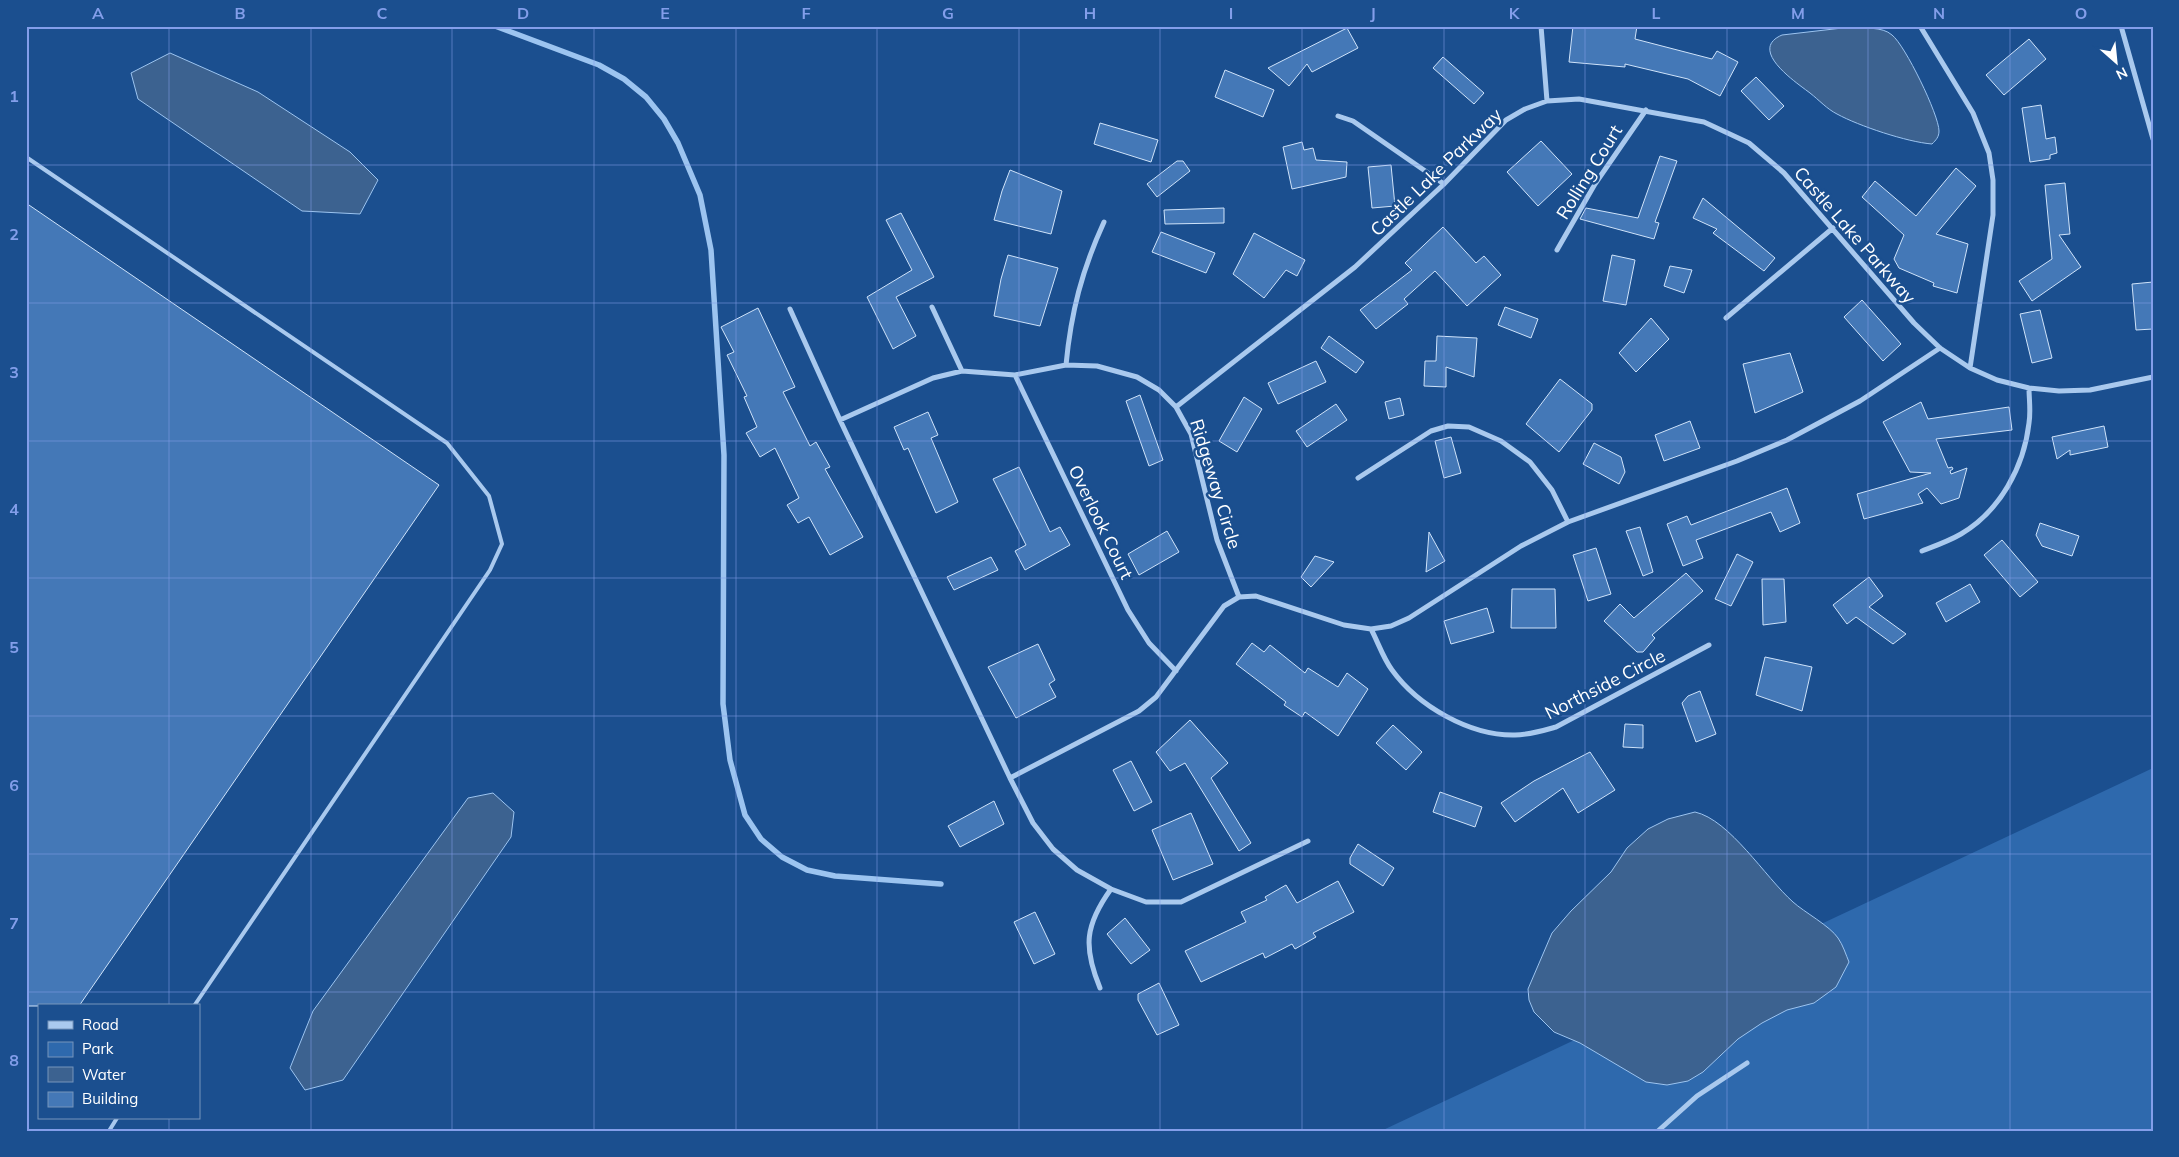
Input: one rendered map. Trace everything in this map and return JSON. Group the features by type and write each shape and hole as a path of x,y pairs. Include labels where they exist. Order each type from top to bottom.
{"street":[{"path":"1541,26 1547,101"},
{"path":"1920,26 1974,113 1989,153 1993,180 1993,215 1970,368"},
{"path":"2121,26 2153,139"},
{"name":"Castle Lake Parkway","path":"1176,407 1355,267 1444,184 1506,120 1525,109 1547,101 1579,99 1704,122 1749,143 1784,173 1914,323 1940,348 1970,368 1998,380 2029,388 2059,391 2090,390 2153,377"},
{"name":"Rolling Court","path":"1557,250 1595,184 1646,110"},
{"path":"1338,116 1353,121 1444,184"},
{"path":"1066,365 1069,328 1078,287 1092,247 1104,222"},
{"path":"1726,318 1833,228"},
{"path":"932,307 962,372"},
{"path":"790,309 840,420 1010,778 1033,823 1052,849 1077,870 1111,889 1146,902 1181,902 1308,841"},
{"path":"1010,778 1139,711 1156,696 1224,606 1239,597 1256,596 1344,625 1372,629 1391,626 1409,618 1521,546 1568,522 1737,461 1787,440 1860,401 1940,348"},
{"name":"Ridgeway Circle","path":"840,420 933,378 962,372 1016,375 1066,365 1097,366 1137,378 1159,390 1176,407 1191,434 1218,540 1239,597"},
{"name":"Overlook Court","path":"1016,375 1128,610 1149,643 1176,670"},
{"path":"1922,551 1961,534 1981,518 2001,496 2016,473 2026,445 2030,420 2029,388"},
{"path":"1358,478 1431,431 1448,426 1469,427 1501,441 1530,462 1552,490 1568,522"},
{"name":"Northside Circle","path":"1372,629 1392,670 1424,703 1465,725 1488,732 1513,735 1534,733 1556,727 1709,645"},
{"path":"1100,988 1090,965 1088,937 1097,909 1111,889"},
{"path":"1658,1131 1697,1096 1747,1063"}],"lane":[{"path":"26,157 448,443 489,496 502,544 485,579 195,1004"},
{"path":"109,1131 116,1120"}],"green space":[{"path":"2153,768 2153,1131 1381,1131"}],"water":[{"path":"1851,27 1883,30 1898,41 1920,81 1938,123 1938,135 1932,144 1883,133 1837,114 1786,74 1772,57 1770,49 1773,41 1782,35"},
{"path":"170,53 258,92 350,152 378,180 360,214 302,211 138,99 131,73"},
{"path":"493,793 514,812 511,837 343,1080 305,1090 290,1068 313,1011 468,798"},
{"path":"1695,812 1708,817 1734,837 1793,902 1834,933 1849,962 1836,987 1814,1003 1787,1010 1762,1023 1738,1039 1703,1072 1688,1081 1667,1085 1646,1082 1580,1043 1554,1032 1534,1012 1529,1000 1528,989 1552,933 1571,911 1611,872 1627,848 1648,829 1668,819"}],"building":[{"path":"1573,26 1637,26 1635,39 1712,59 1717,51 1738,62 1720,96 1688,79 1625,64 1625,67 1569,62"},
{"path":"1347,28 1358,48 1312,72 1307,64 1289,86 1268,68"},
{"path":"2029,39 2046,59 2004,95 1986,75"},
{"path":"1443,57 1484,93 1474,104 1433,68"},
{"path":"1225,70 1274,90 1263,117 1215,97"},
{"path":"1756,77 1784,106 1769,120 1741,91"},
{"path":"2041,105 2046,139 2055,137 2057,153 2050,155 2050,159 2030,162 2022,108"},
{"path":"1100,123 1158,140 1151,162 1094,144"},
{"path":"1541,141 1572,174 1538,206 1507,172"},
{"path":"1302,142 1304,150 1313,148 1316,160 1347,162 1346,177 1292,189 1283,147"},
{"path":"1660,156 1677,161 1655,222 1659,223 1654,239 1580,219 1586,208 1638,218"},
{"path":"1177,161 1183,161 1190,171 1157,197 1147,184"},
{"path":"1391,165 1395,206 1372,208 1368,167"},
{"path":"1956,168 1976,186 1936,234 1968,244 1957,293 1933,286 1934,283 1899,268 1894,259 1904,235 1862,197 1875,181 1916,216"},
{"path":"1010,170 1062,191 1051,234 994,220"},
{"path":"2065,183 2070,234 2059,235 2081,267 2032,301 2019,281 2052,259 2045,185"},
{"path":"1703,198 1775,258 1764,271 1713,233 1717,229 1693,218"},
{"path":"26,203 439,485 80,1004 38,1004 38,1006 26,1006"},
{"path":"1224,208 1224,223 1165,224 1164,210"},
{"path":"901,213 934,277 896,297 916,336 893,349 867,297 912,270 886,220"},
{"path":"1443,227 1476,263 1484,256 1501,275 1467,306 1435,271 1404,299 1408,304 1376,329 1360,310 1412,270 1405,263"},
{"path":"1161,232 1215,253 1206,273 1152,252"},
{"path":"1254,233 1305,260 1297,276 1286,270 1264,298 1233,274"},
{"path":"1008,255 1058,268 1040,326 994,316"},
{"path":"1612,255 1635,260 1626,305 1603,301"},
{"path":"1670,266 1692,270 1684,293 1664,286"},
{"path":"2153,282 2153,329 2136,330 2132,284"},
{"path":"1862,300 1901,344 1883,361 1844,317"},
{"path":"1505,307 1538,319 1531,338 1498,325"},
{"path":"758,308 795,387 783,392 810,446 816,442 830,467 825,469 863,537 830,555 809,517 798,523 787,505 799,498 775,448 760,457 746,433 757,427 744,397 747,396 727,355 734,352 721,327"},
{"path":"2040,310 2052,358 2032,363 2020,314"},
{"path":"1651,318 1669,339 1636,372 1619,353"},
{"path":"1329,336 1364,362 1356,373 1321,348"},
{"path":"1437,336 1477,338 1474,377 1446,367 1446,387 1424,386 1425,361 1436,361"},
{"path":"1790,353 1803,392 1755,413 1743,364"},
{"path":"1316,361 1326,382 1278,404 1268,383"},
{"path":"1560,379 1592,404 1592,410 1559,452 1526,424"},
{"path":"1140,395 1163,460 1149,466 1126,401"},
{"path":"1244,397 1262,409 1237,452 1219,441"},
{"path":"1400,398 1404,415 1389,419 1385,402"},
{"path":"1921,402 1928,419 2009,407 2012,430 1936,439 1948,468 1952,467 1953,469 1950,471 1951,474 1967,468 1959,498 1941,504 1927,488 1918,494 1923,503 1864,519 1857,494 1931,473 1910,472 1883,422"},
{"path":"1336,404 1347,420 1307,447 1296,431"},
{"path":"928,412 938,435 931,438 958,502 936,513 908,448 904,450 894,427"},
{"path":"1690,421 1700,448 1664,461 1655,435"},
{"path":"2104,426 2108,447 2070,455 2070,450 2057,459 2052,437"},
{"path":"1451,437 1461,473 1444,478 1435,441"},
{"path":"1594,443 1621,457 1625,472 1619,484 1583,464"},
{"path":"1019,467 1050,532 1060,527 1070,545 1025,570 1015,551 1026,545 993,479"},
{"path":"1787,488 1800,523 1780,532 1771,512 1696,540 1703,558 1683,566 1667,524 1687,516 1691,525"},
{"path":"2040,523 2079,536 2072,556 2042,546 2036,535"},
{"path":"1640,527 1653,572 1643,576 1626,531"},
{"path":"1167,531 1179,552 1139,575 1128,554"},
{"path":"1429,532 1445,561 1426,572"},
{"path":"2002,540 2038,582 2020,597 1984,555"},
{"path":"1596,548 1611,594 1588,601 1573,555"},
{"path":"1737,554 1753,562 1731,606 1715,599"},
{"path":"1315,556 1334,562 1311,587 1301,577"},
{"path":"991,557 998,570 954,590 947,577"},
{"path":"1686,573 1703,591 1652,635 1655,638 1643,652 1637,652 1604,621 1620,604 1634,618"},
{"path":"1869,577 1883,596 1869,607 1906,634 1893,644 1856,617 1847,624 1833,605"},
{"path":"1762,579 1784,579 1786,622 1763,625"},
{"path":"1970,584 1980,602 1946,622 1936,603"},
{"path":"1512,589 1555,589 1556,628 1511,628"},
{"path":"1487,608 1494,632 1451,644 1444,621"},
{"path":"1252,643 1264,652 1270,645 1305,673 1308,668 1338,687 1347,673 1368,689 1338,736 1305,712 1302,717 1284,705 1286,702 1236,664"},
{"path":"1038,644 1055,680 1049,684 1056,697 1016,718 988,667"},
{"path":"1765,657 1812,667 1802,711 1756,695"},
{"path":"1700,691 1716,734 1696,742 1682,703 1688,696"},
{"path":"1190,720 1228,763 1211,778 1251,843 1239,851 1185,763 1170,771 1156,752"},
{"path":"1625,724 1643,725 1643,748 1623,747"},
{"path":"1393,725 1422,752 1406,770 1376,743"},
{"path":"1590,752 1615,790 1578,813 1563,788 1515,822 1501,803 1534,781"},
{"path":"1131,761 1152,802 1134,811 1113,770"},
{"path":"1440,792 1482,807 1475,827 1433,812"},
{"path":"994,801 1004,824 960,847 948,826"},
{"path":"1191,813 1213,864 1173,880 1152,830"},
{"path":"1358,844 1394,868 1383,886 1350,864 1350,858"},
{"path":"1338,881 1354,912 1313,933 1316,937 1295,949 1292,944 1265,958 1263,953 1201,982 1185,951 1246,922 1241,912 1267,900 1265,897 1286,885 1297,903"},
{"path":"1035,912 1055,954 1034,964 1014,922"},
{"path":"1125,918 1150,950 1131,964 1107,934"},
{"path":"1159,983 1179,1025 1157,1035 1138,1000 1138,994"}],"waterway":[{"path":"495,26 599,65 624,79 646,97 664,119 678,143 700,195 711,250 724,455 723,704 730,760 745,815 761,839 782,857 807,870 835,876 941,884"}]}
